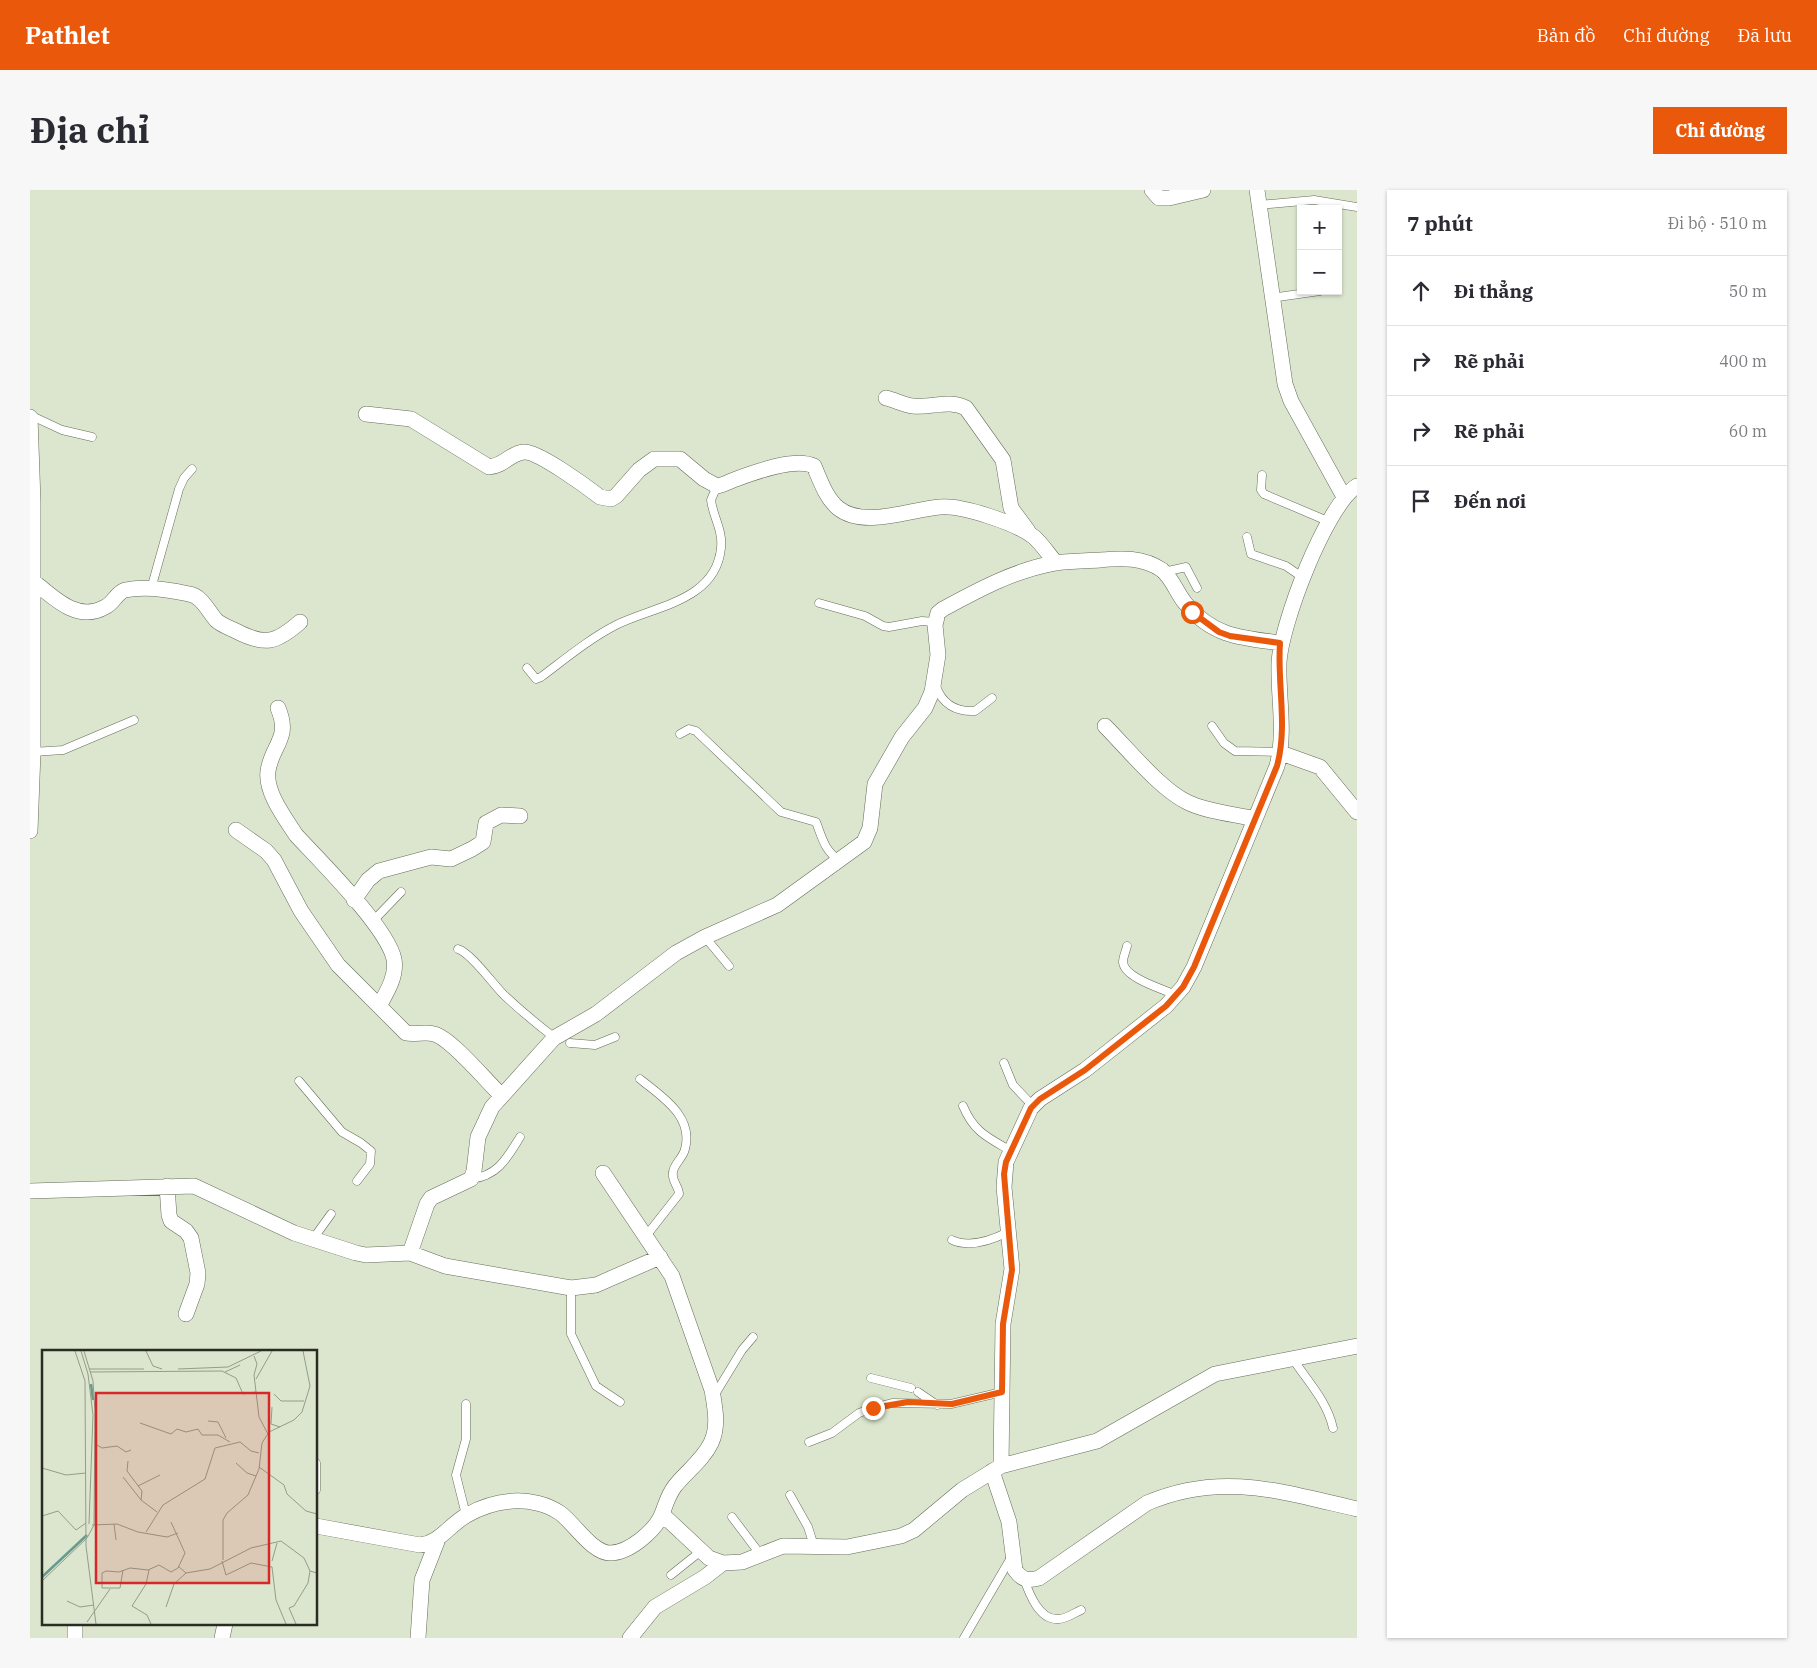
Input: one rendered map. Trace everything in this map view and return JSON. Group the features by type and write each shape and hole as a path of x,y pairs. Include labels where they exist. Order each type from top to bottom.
{"street":[{"path":"1152,190 1159,198 1169,198 1203,190"},
{"path":"1257,190 1271,298 1285,384 1292,401 1344,497"},
{"path":"886,398 913,406 959,404 966,408 1002,460 1013,514 1056,563"},
{"path":"366,414 411,419 489,467 502,465 517,453 528,452 560,468 600,497 611,499 639,470 654,460 669,457 680,458 704,479 717,486 776,467 799,463 810,464 814,466 829,498 840,510 869,518 940,506 966,508 1013,526 1034,537"},
{"path":"30,416 33,752 30,831"},
{"path":"1357,486 1344,497 1302,577 1280,643 1281,753 1194,967 1176,995 1166,1006 1085,1070 1033,1106 1025,1118 1011,1151 1004,1174 1012,1270 1003,1324 1002,1392 996,1469 1009,1522 1015,1570 1024,1579 1039,1578 1147,1503 1163,1496 1219,1486 1242,1485 1261,1487 1357,1509"},
{"path":"410,1253 427,1204 431,1198 471,1179 474,1171 478,1137 500,1096 558,1039 596,1014 676,953 705,937 777,905 864,842 868,836 874,784 902,737 929,701 938,655 935,622 942,608 985,587 1041,566 1056,563 1122,558 1136,559 1152,564 1164,572 1184,603 1219,632 1235,637 1280,643"},
{"path":"32,580 66,607 80,611 106,607 120,592 125,590 151,590 194,595 217,620 248,637 261,641 284,636 300,622"},
{"path":"278,708 284,727 268,771 274,796 296,834 373,921 385,938 394,959 394,972 390,987 379,1006"},
{"path":"1105,726 1172,792 1188,803 1255,819"},
{"path":"1281,753 1320,767 1357,812"},
{"path":"354,900 368,880 380,871 431,857 451,859 457,857 483,842 486,823 501,815 520,816"},
{"path":"236,830 266,851 274,860 301,911 338,965 406,1033 433,1034 440,1037 461,1054 500,1096"},
{"path":"318,1526 420,1545 430,1544 466,1516 488,1505 514,1501 539,1503 560,1513 598,1549 608,1553 619,1552 631,1547 657,1523 674,1487 704,1454 711,1442 715,1427 713,1398 679,1291 660,1257 603,1173"},
{"path":"167,1186 171,1221 186,1231 191,1238 198,1273 197,1284 186,1314"},
{"path":"30,1191 194,1186 294,1233 366,1255 410,1253 445,1266 571,1288 596,1285 660,1257"},
{"path":"662,1514 709,1558 723,1563 742,1562 783,1546 847,1547 901,1536 914,1530 952,1498 996,1469 1097,1441 1201,1379 1215,1374 1357,1346"},
{"path":"418,1638 422,1580 438,1539"},
{"path":"630,1638 640,1622 655,1607 705,1577 723,1563"}],"lane":[{"path":"1259,205 1314,200 1357,207"},
{"path":"1271,298 1297,294"},
{"path":"30,416 62,430 92,437"},
{"path":"151,590 179,489 184,478 192,469"},
{"path":"1262,475 1261,490 1264,494 1330,522"},
{"path":"527,668 536,679 541,677 602,633 646,612 682,599 705,584 714,570 721,549 721,533 711,500 717,486"},
{"path":"1247,538 1251,554 1286,566 1302,577"},
{"path":"1164,572 1186,567 1198,588"},
{"path":"819,603 865,616 883,626 889,627 922,621 935,622"},
{"path":"934,682 941,699 959,710 975,711 992,698"},
{"path":"33,752 63,750 134,720"},
{"path":"1212,726 1224,743 1235,751 1281,753"},
{"path":"680,734 689,730 696,731 780,812 816,822 823,844 831,856 839,861"},
{"path":"373,921 401,892"},
{"path":"705,937 729,966"},
{"path":"1128,946 1123,960 1126,970 1137,978 1176,995"},
{"path":"458,949 468,953 504,994 558,1039"},
{"path":"570,1043 595,1045 615,1037"},
{"path":"1004,1063 1013,1085 1033,1106"},
{"path":"640,1079 676,1109 682,1120 686,1136 685,1152 673,1170 672,1176 679,1188 679,1194 646,1236"},
{"path":"300,1080 342,1132 361,1142 370,1151 370,1164 357,1181"},
{"path":"963,1106 970,1123 976,1130 1011,1151"},
{"path":"471,1179 490,1175 497,1169 520,1137"},
{"path":"313,1239 331,1214"},
{"path":"952,1240 963,1243 986,1240 1008,1232"},
{"path":"571,1288 570,1334 596,1386 620,1402"},
{"path":"713,1398 742,1350 754,1337"},
{"path":"1293,1359 1312,1389 1329,1410 1333,1428"},
{"path":"871,1378 914,1390 938,1405"},
{"path":"809,1442 832,1433 859,1413 873,1408 908,1402 938,1405 967,1401 1002,1392"},
{"path":"466,1404 466,1439 456,1475 466,1516"},
{"path":"790,1494 808,1527 814,1546"},
{"path":"732,1517 760,1554"},
{"path":"671,1575 701,1551"},
{"path":"964,1638 1013,1553"},
{"path":"1024,1579 1034,1603 1051,1618 1062,1619 1081,1610"}],"route":[{"path":"873,1408 892,1403 908,1402 934,1405 952,1404 1002,1392 1004,1312 1012,1281 1004,1174 1006,1162 1025,1118 1040,1099 1085,1070 1166,1006 1183,987 1194,967 1277,766 1282,743 1280,643 1230,636 1219,632 1192,612"}]}
